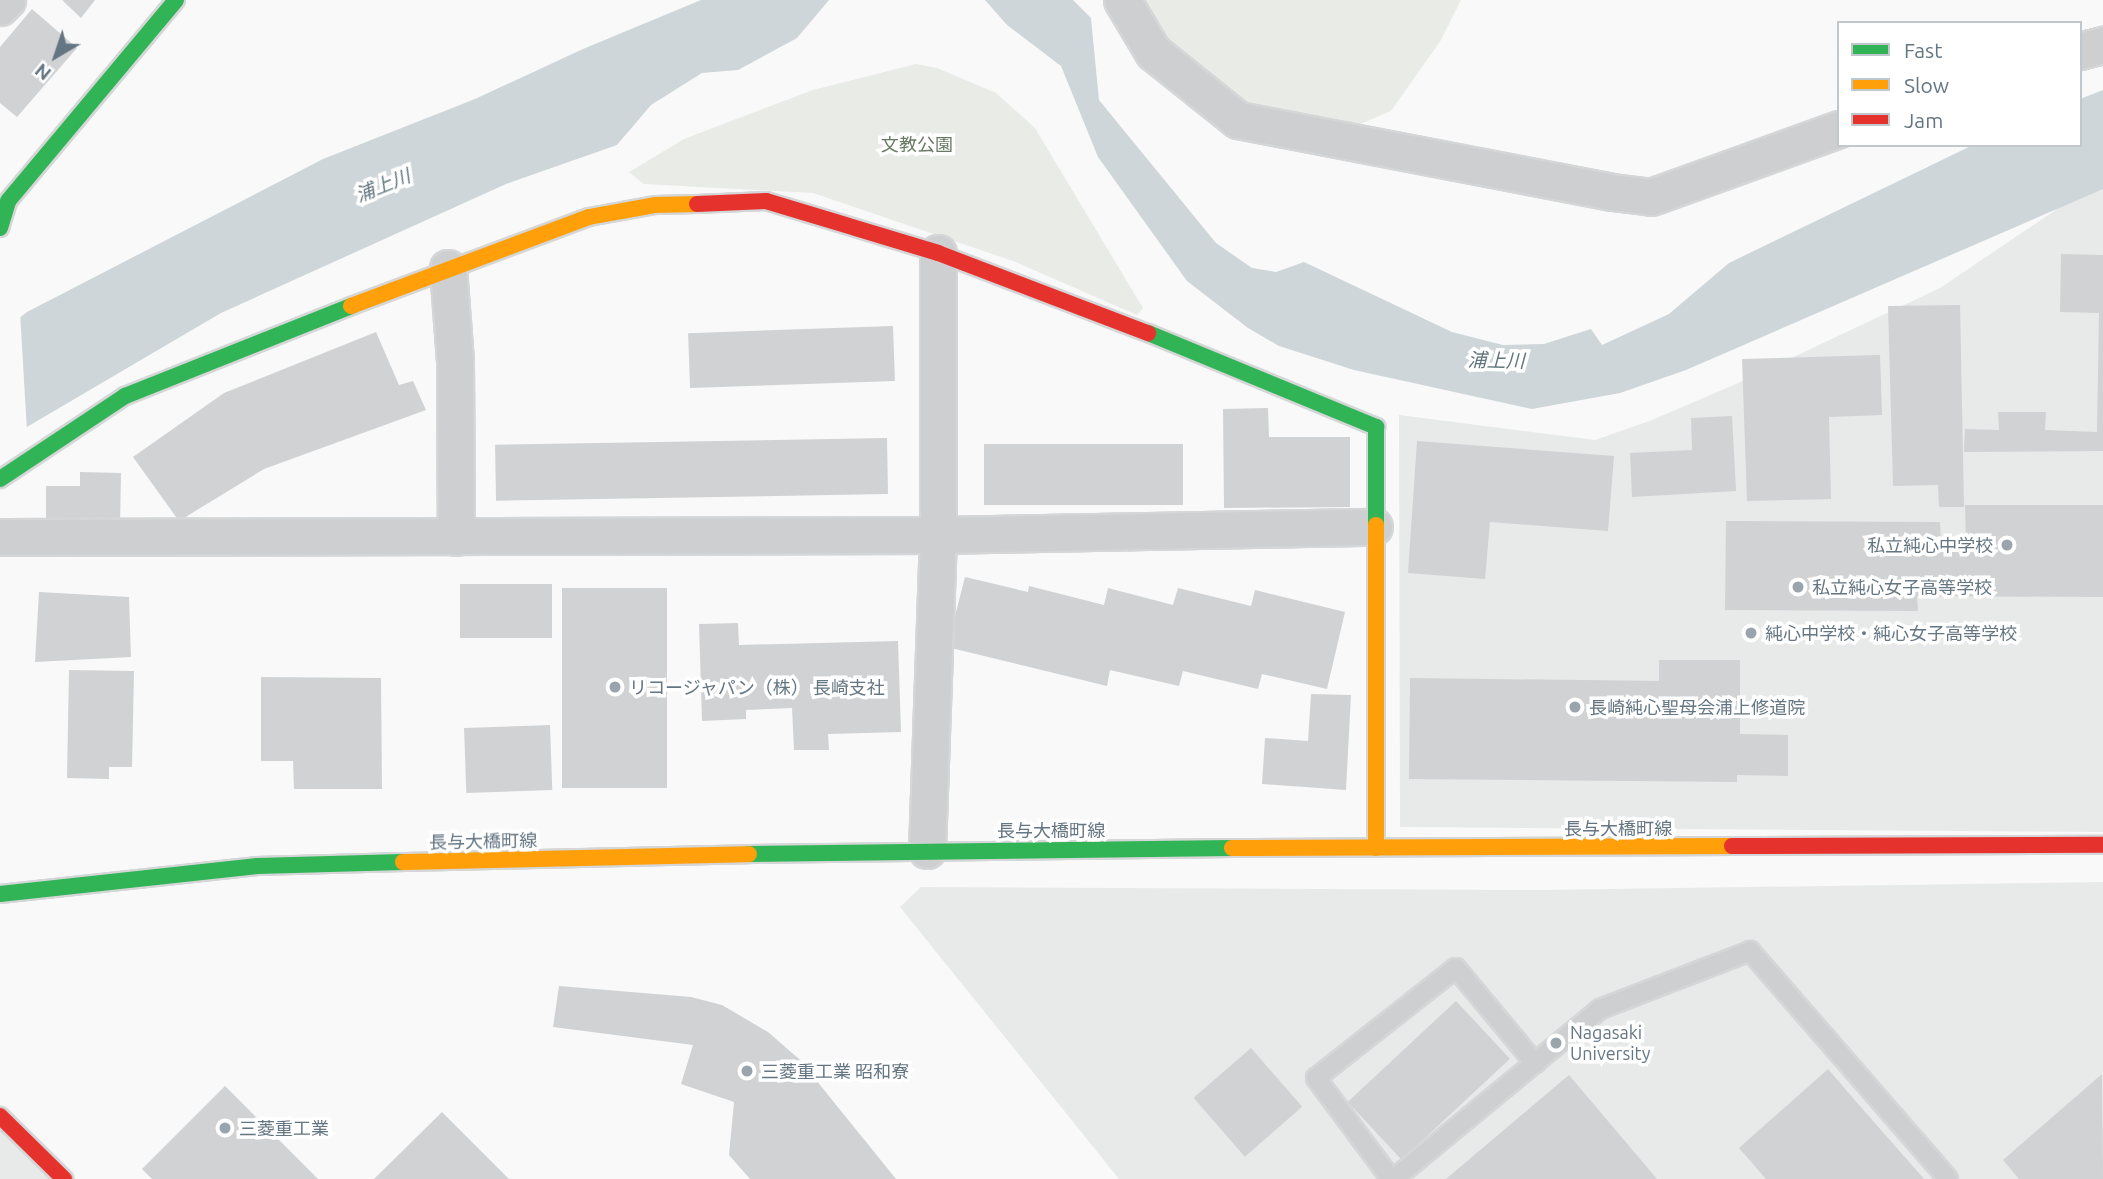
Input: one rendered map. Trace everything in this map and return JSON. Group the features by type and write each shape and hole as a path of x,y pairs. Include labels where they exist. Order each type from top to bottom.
{"main road":[{"path":"0,228 8,201 176,0"},
{"path":"0,479 125,396 448,268 589,216 656,205 766,201 938,253 1229,364 1376,428 1376,848"},
{"name":"長与大橋町線","path":"0,894 257,866 926,850 2103,845"},
{"path":"0,1116 64,1179"}],"street":[{"path":"0,7 6,0"},
{"path":"1122,0 1153,52 1238,120 1612,192 1651,197 1837,130"},
{"path":"2082,50 2103,45"},
{"path":"926,850 939,535 938,253"},
{"path":"448,268 455,361 456,537"},
{"path":"0,537 939,535 1374,527"}],"lane":[{"path":"1535,1063 1456,968 1316,1078 1392,1179 1535,1063 1600,1009 1750,951 1948,1179"}],"shaded area":[{"name":"純心中学校・純心女子高等学校","path":"2103,185 2103,832 1400,827 1399,415 1595,440 1652,420 1736,384 1940,288 2066,203"},
{"name":"Nagasaki University","path":"2103,882 2103,1179 1119,1179 900,907 921,887 1541,890"},
{"path":"0,1129 51,1179 0,1179"}],"green space":[{"path":"1104,0 1461,0 1441,40 1391,111 1302,149 1222,133"},
{"name":"文教公園","path":"916,64 937,68 996,93 1035,128 1143,308 1137,315 1013,261 813,193 644,184 629,172 684,139 813,90"}],"water":[{"name":"浦上川","path":"701,0 829,0 797,38 738,70 702,73 651,105 617,145 506,184 221,313 20,431 0,333 27,312 323,159 475,99 583,49"},
{"name":"浦上川","path":"985,0 1073,0 1091,18 1099,100 1216,243 1252,268 1276,272 1304,262 1452,332 1503,345 1544,344 1591,329 1602,345 1669,314 1729,263 1969,147 2082,147 2082,98 2103,90 2103,189 1686,370 1620,393 1532,409 1354,370 1279,346 1248,328 1187,281 1098,157 1061,66 1007,25"}],"pier":[{"path":"20,312 27,432 0,450 0,328"}],"building":[{"path":"62,0 95,0 81,18"},
{"path":"32,9 77,48 17,117 0,103 0,47"},
{"path":"2061,254 2103,255 2103,451 1964,452 1965,429 1999,430 1998,412 2046,412 2045,430 2097,432 2099,313 2060,312"},
{"path":"1960,305 1964,507 1939,507 1938,485 1893,486 1888,306"},
{"path":"893,326 895,381 690,388 688,333"},
{"path":"376,332 399,385 413,381 426,410 264,469 179,521 133,457 224,393"},
{"path":"1880,355 1882,415 1829,417 1831,499 1747,501 1742,359"},
{"path":"1268,408 1269,437 1350,437 1350,507 1224,508 1223,409"},
{"path":"1732,416 1736,491 1632,497 1630,453 1692,450 1691,418"},
{"path":"887,438 888,494 496,501 495,445"},
{"path":"1417,441 1614,456 1608,531 1490,522 1485,579 1408,573"},
{"path":"984,444 1183,444 1183,505 984,505"},
{"path":"80,472 121,473 120,526 46,525 46,486 80,486"},
{"path":"1965,505 2103,505 2103,597 1917,596 1918,611 1725,610 1726,521 1940,522 1941,544 1966,543"},
{"path":"965,577 1028,592 1029,586 1104,605 1108,588 1173,605 1178,588 1251,606 1255,590 1345,612 1327,689 1262,674 1258,689 1183,671 1179,686 1110,670 1107,686 947,647"},
{"path":"460,584 552,584 552,638 460,638"},
{"name":"リコージャパン（株） 長崎支社","path":"562,588 667,588 667,788 562,788"},
{"path":"39,592 129,597 131,657 35,662"},
{"path":"738,623 739,645 898,641 901,732 828,734 829,750 794,750 792,708 746,710 746,719 702,721 699,624"},
{"name":"長崎純心聖母会浦上修道院","path":"1659,660 1740,660 1740,734 1788,735 1788,776 1737,775 1737,782 1409,779 1410,678 1659,681"},
{"path":"69,670 134,671 132,767 109,767 109,779 67,778"},
{"path":"261,677 381,678 382,789 294,789 293,761 261,761"},
{"path":"1311,694 1351,695 1346,790 1262,784 1265,738 1308,741"},
{"path":"550,725 552,790 466,793 464,728"},
{"name":"三菱重工業 昭和寮","path":"559,986 691,997 722,1005 768,1032 799,1059 896,1179 750,1179 729,1155 734,1102 681,1084 693,1045 553,1027"},
{"path":"1456,1001 1510,1059 1402,1160 1348,1102"},
{"path":"1251,1048 1302,1107 1245,1157 1194,1098"},
{"path":"1828,1069 1924,1179 1766,1179 1739,1148"},
{"path":"2102,1074 2103,1179 2019,1179 2003,1160"},
{"path":"1569,1075 1657,1179 1446,1179"},
{"name":"三菱重工業","path":"225,1086 318,1179 152,1179 142,1169"},
{"path":"442,1112 509,1179 374,1179"}],"traffic: fast":[{"path":"0,228 8,201 176,0"},
{"path":"0,479 125,396 351,306"},
{"path":"1148,333 1376,427 1376,525"},
{"path":"749,854 1232,848"},
{"path":"0,894 257,866 403,862"}],"traffic: slow":[{"path":"351,306 589,217 656,205 697,204"},
{"path":"1376,525 1376,848"},
{"path":"1232,848 1732,846"},
{"path":"403,862 749,854"}],"traffic: jam":[{"path":"697,204 766,201 938,253 1148,333"},
{"path":"1732,846 2103,845"},
{"path":"0,1116 64,1179"}],"place":[{"name":"私立純心中学校","path":"2007,545"},
{"name":"私立純心女子高等学校","path":"1798,587"},
{"name":"純心中学校・純心女子高等学校","path":"1751,633"},
{"name":"リコージャパン（株） 長崎支社","path":"615,687"},
{"name":"長崎純心聖母会浦上修道院","path":"1575,707"},
{"name":"Nagasaki University","path":"1556,1043"},
{"name":"三菱重工業 昭和寮","path":"747,1071"},
{"name":"三菱重工業","path":"225,1128"}]}
